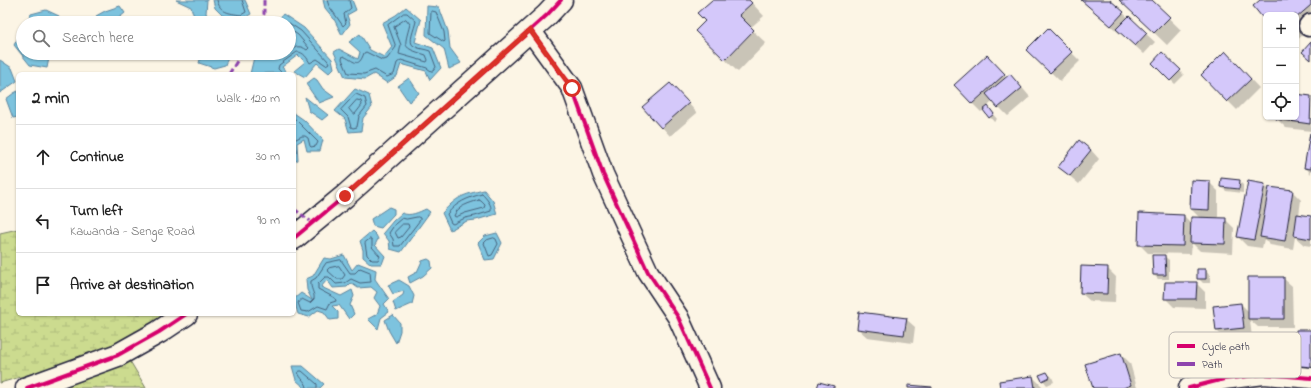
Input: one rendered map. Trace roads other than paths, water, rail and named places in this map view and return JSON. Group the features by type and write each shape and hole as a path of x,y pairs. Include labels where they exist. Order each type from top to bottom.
{"street":[{"path":"296,236 345,196 547,15 561,0"},
{"path":"530,30 572,88 603,174 648,272 678,316 710,388"},
{"path":"27,388 118,355 159,332 183,316"},
{"path":"1301,377 1311,378"},
{"path":"1189,388 1232,378"}],"water":[{"path":"176,0 207,0 207,16 194,16 191,7"},
{"path":"213,0 245,0 251,14 247,16 223,16 215,8"},
{"path":"323,0 352,0 356,10 347,15 350,24 342,35 334,19 325,8"},
{"path":"120,6 125,13 121,16 96,16"},
{"path":"427,6 439,7 448,31 450,48 461,63 449,69 444,49 426,35"},
{"path":"406,7 421,20 415,42 433,48 441,68 430,80 426,71 401,64 397,76 387,83 374,74 365,79 345,77 334,52 339,49 358,59 360,52 349,42 360,34 370,50 384,57 392,47 382,23"},
{"path":"46,10 59,16 30,16 31,14"},
{"path":"296,23 304,28 332,59 334,68 329,73 317,63 305,77 294,71 305,62 298,55 296,56"},
{"path":"0,60 12,68 16,82 0,93"},
{"path":"26,60 49,60 47,68 30,65"},
{"path":"200,60 227,60 225,65 214,68 199,63"},
{"path":"253,60 291,60 282,67 286,72 250,72"},
{"path":"314,78 323,89 334,97 319,103 306,84"},
{"path":"409,78 419,93 409,102 398,86"},
{"path":"355,89 369,95 372,107 363,118 361,131 349,132 345,119 335,111"},
{"path":"16,92 16,117 13,118 6,99"},
{"path":"305,97 328,115 322,120 309,111"},
{"path":"296,114 304,120 323,140 320,151 307,151 304,139 297,143 298,160 296,161"},
{"path":"484,190 493,201 497,214 467,221 450,230 442,213 452,203 461,197 470,193"},
{"path":"389,207 394,209 394,214 381,228 373,226 371,219"},
{"path":"426,209 430,212 401,252 390,249 389,241 383,233 393,221 402,213 417,213"},
{"path":"372,231 378,239 375,245 385,256 382,264 371,264 363,257 363,250 360,241"},
{"path":"497,233 502,243 494,259 485,260 478,243 485,236"},
{"path":"344,255 352,270 358,263 376,270 375,279 389,299 384,304 389,312 381,318 378,329 368,319 377,314 380,306 374,298 377,292 371,287 358,288 351,283 347,287 333,288 327,280 321,287 341,296 352,290 354,296 350,305 354,314 349,319 339,305 332,306 338,312 338,319 330,320 324,312 318,310 309,317 298,314 296,297 301,293 312,300 307,290 306,279 313,276 324,258 331,259"},
{"path":"428,259 431,261 432,268 423,276 410,283 408,277 417,272 422,261"},
{"path":"399,280 409,286 414,296 412,304 396,311 393,302 403,295 404,291 393,294 388,285"},
{"path":"393,315 400,323 400,331 396,343 385,320"},
{"path":"292,366 303,366 324,384 320,388 305,388 296,380"}]}
